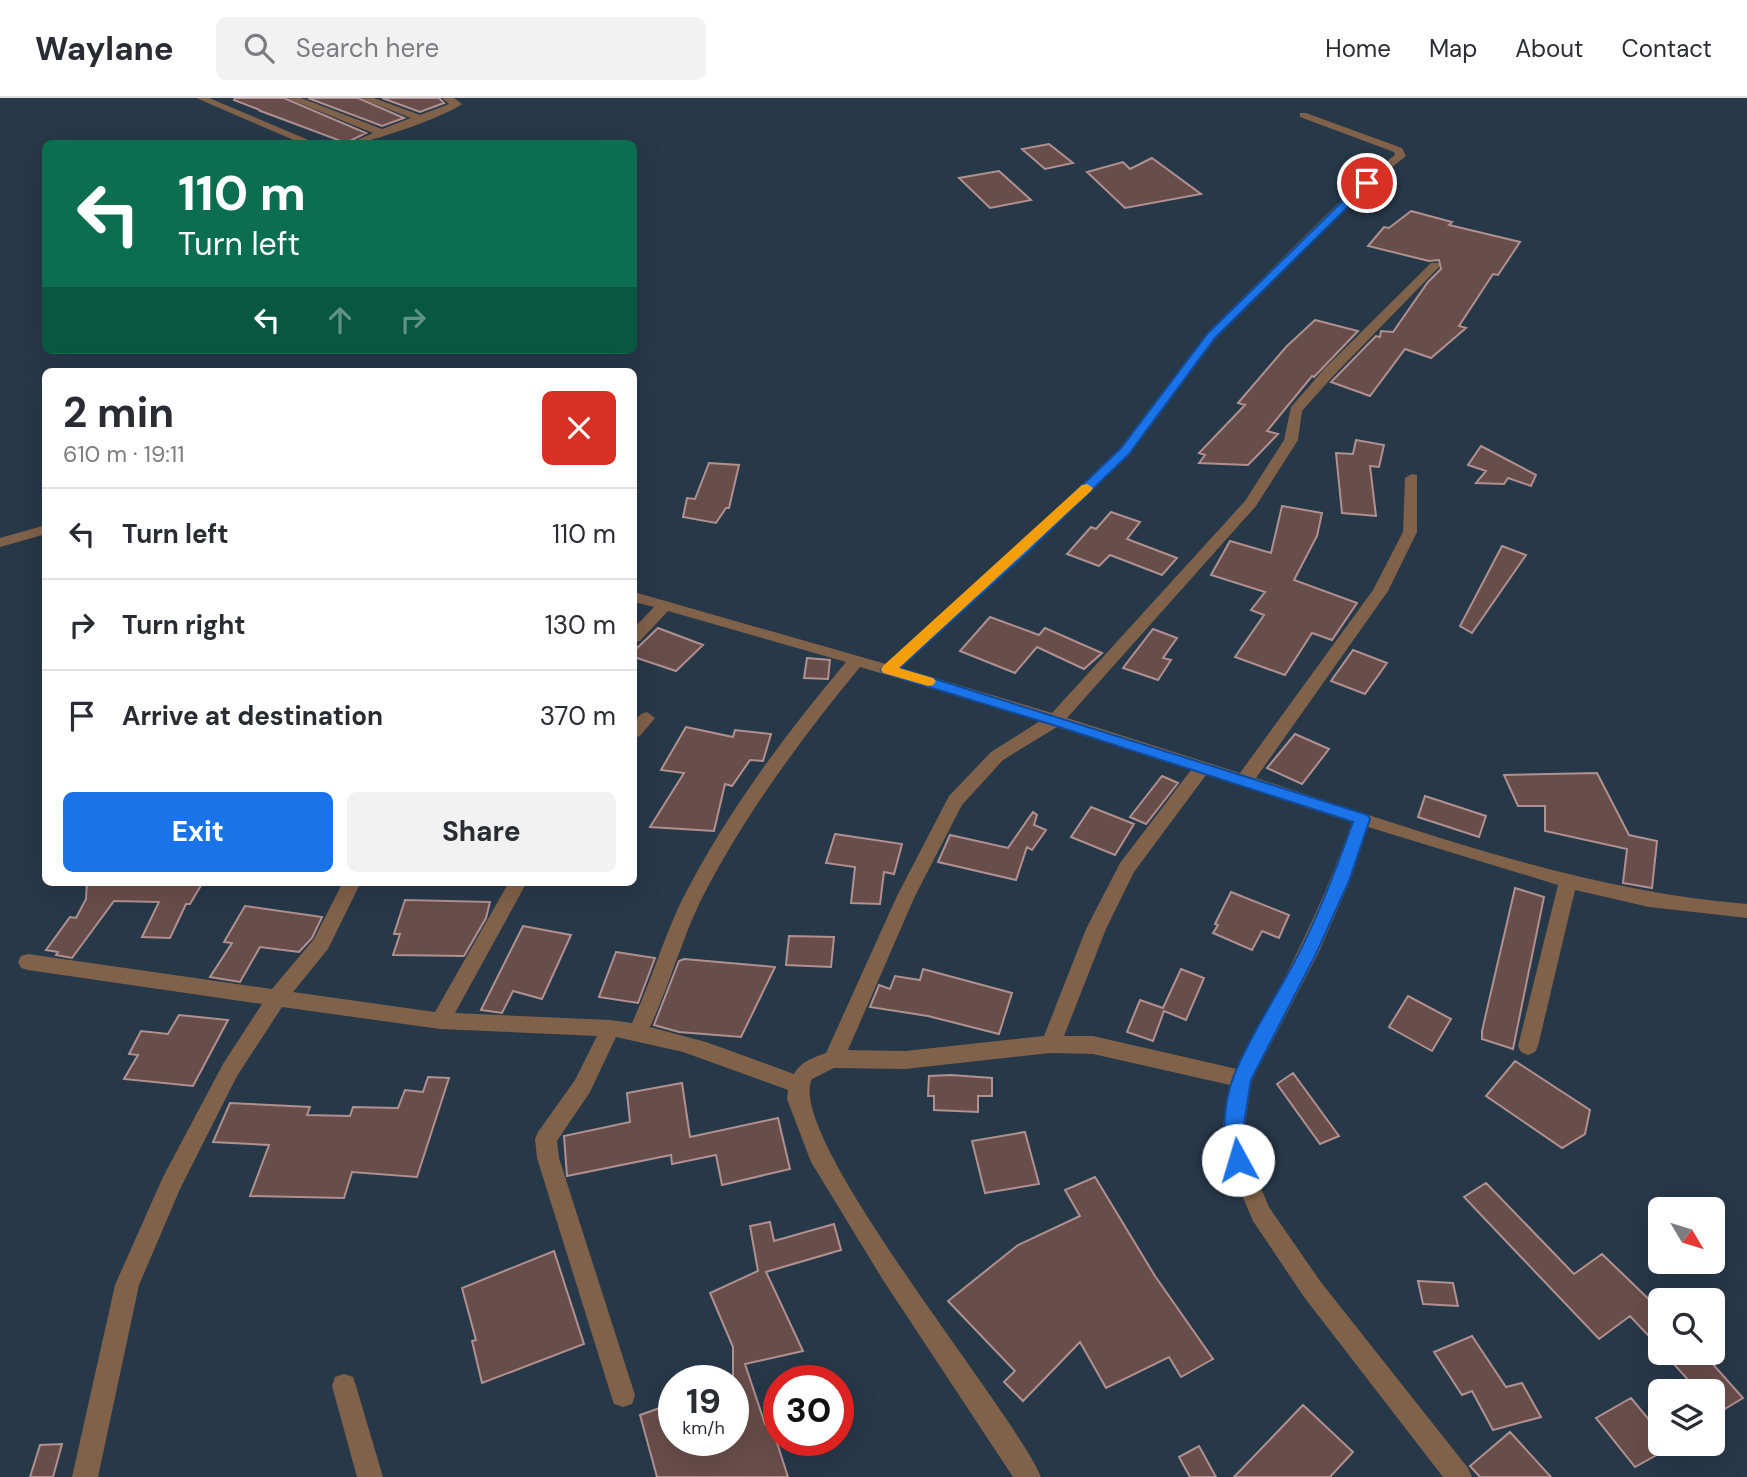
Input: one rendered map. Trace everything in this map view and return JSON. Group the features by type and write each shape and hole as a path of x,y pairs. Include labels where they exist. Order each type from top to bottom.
{"street":[{"path":"201,98 303,140"},
{"path":"292,98 382,133"},
{"path":"365,98 423,119"},
{"path":"364,140 457,104 447,98"},
{"path":"889,670 1024,548 1125,451 1212,335 1337,210 1401,156 1398,150 1303,115"},
{"path":"834,1059 906,896 955,801 998,756 1055,720 1251,503 1291,440 1296,410 1330,371 1435,265"},
{"path":"1245,780 1380,592 1410,532 1412,478"},
{"path":"0,543 42,530"},
{"path":"637,598 1055,720 1362,819 1568,881 1656,902 1747,911"},
{"path":"637,634 665,605"},
{"path":"637,1033 654,998 690,904 762,779 856,661"},
{"path":"637,730 647,718"},
{"path":"1051,1044 1096,929 1127,868 1202,768"},
{"path":"1362,819 1340,881 1308,954 1242,1079 1234,1124 1238,1160 1261,1214 1312,1289 1459,1477"},
{"path":"1528,1046 1568,881"},
{"path":"85,1477 127,1285 172,1184 230,1070 278,996 321,944 350,886"},
{"path":"440,1021 516,886"},
{"path":"28,962 440,1021 610,1028 733,1059 799,1085"},
{"path":"610,1028 601,1054 584,1086 546,1139 548,1158 622,1395"},
{"path":"1028,1477 843,1197 819,1155 798,1099 799,1085 805,1073 834,1059 905,1060 1051,1044 1093,1045 1242,1079"},
{"path":"344,1386 370,1477"}],"building":[{"path":"284,98 366,133 352,140 338,140 234,100"},
{"path":"308,98 358,98 404,118 382,126"},
{"path":"382,98 439,98 444,103 420,112"},
{"path":"1049,144 1073,163 1045,169 1022,149"},
{"path":"1152,158 1201,194 1125,208 1087,172 1123,162 1130,169"},
{"path":"999,171 1031,200 990,208 959,178"},
{"path":"1411,211 1452,222 1449,225 1520,242 1498,275 1493,274 1459,326 1466,328 1431,358 1405,349 1370,396 1331,382 1376,336 1380,337 1381,331 1393,332 1428,282 1441,269 1439,260 1429,261 1368,246 1384,227 1389,228"},
{"path":"1315,320 1358,331 1314,377 1312,376 1267,431 1278,434 1248,465 1199,463 1205,455 1199,453 1245,405 1238,403 1286,347"},
{"path":"1356,440 1384,445 1379,467 1370,466 1376,516 1342,513 1336,453 1353,454"},
{"path":"1481,446 1536,475 1531,486 1508,478 1504,484 1476,483 1486,471 1468,465"},
{"path":"709,463 739,465 729,508 726,508 716,523 683,517 687,498 695,499"},
{"path":"1282,506 1322,513 1317,536 1294,580 1357,603 1332,640 1312,633 1285,675 1235,657 1264,615 1251,610 1265,592 1211,575 1230,541 1271,553"},
{"path":"1111,512 1140,522 1127,539 1177,558 1162,575 1110,555 1099,566 1067,554 1091,527 1096,529"},
{"path":"1502,546 1526,555 1472,633 1460,626"},
{"path":"990,617 1039,635 1045,628 1102,653 1084,669 1037,647 1015,673 960,651"},
{"path":"658,628 703,645 676,671 637,658 637,648"},
{"path":"1153,629 1177,638 1163,658 1171,660 1158,680 1123,668"},
{"path":"1353,650 1387,663 1365,694 1331,681"},
{"path":"807,658 830,660 828,679 804,678"},
{"path":"686,727 733,737 735,730 771,734 763,761 750,760 732,786 725,784 714,831 650,827 684,773 661,770"},
{"path":"1295,734 1329,749 1302,784 1267,768"},
{"path":"1597,773 1629,835 1657,841 1652,888 1623,883 1627,849 1545,831 1545,806 1518,806 1504,775"},
{"path":"1162,776 1178,783 1146,824 1130,817"},
{"path":"1425,796 1486,816 1479,837 1418,817"},
{"path":"1091,807 1134,824 1115,855 1071,837"},
{"path":"1033,812 1037,815 1034,825 1046,830 1032,850 1027,847 1016,880 938,862 950,835 1008,848"},
{"path":"835,834 902,844 894,874 884,872 880,904 851,903 855,867 826,863"},
{"path":"87,886 201,886 190,904 186,904 170,938 142,937 159,902 114,901 72,958 46,950 70,917 76,918 86,899"},
{"path":"1515,888 1544,897 1513,1049 1482,1039 1482,1031"},
{"path":"1231,892 1289,915 1279,938 1262,931 1252,950 1213,933"},
{"path":"405,900 490,902 486,918 464,956 393,955 400,934 394,934"},
{"path":"245,906 322,917 312,938 299,952 260,947 240,982 210,977 232,943 224,942"},
{"path":"523,926 571,935 542,999 513,991 502,1013 481,1010"},
{"path":"789,936 834,937 831,967 786,965"},
{"path":"616,952 655,958 638,1003 599,997"},
{"path":"684,959 775,967 741,1037 679,1032 654,1025 679,961"},
{"path":"923,969 1012,993 999,1034 928,1016 870,1007 879,985 890,989 895,976 920,980"},
{"path":"1181,969 1204,978 1186,1020 1164,1011 1153,1041 1127,1032 1140,1000 1163,1008"},
{"path":"1408,996 1451,1019 1432,1051 1389,1027"},
{"path":"179,1015 228,1020 193,1086 124,1079 138,1055 129,1054 141,1031 168,1034"},
{"path":"1515,1061 1590,1110 1585,1134 1562,1148 1486,1096"},
{"path":"1293,1073 1339,1136 1320,1144 1277,1084"},
{"path":"929,1076 992,1078 992,1096 978,1096 978,1112 934,1110 934,1096 928,1096"},
{"path":"428,1077 449,1078 417,1177 352,1172 344,1198 250,1196 269,1145 213,1142 230,1103 310,1107 307,1115 350,1116 353,1107 398,1108 405,1090 423,1092"},
{"path":"682,1083 690,1137 778,1118 790,1169 722,1185 716,1155 672,1164 671,1155 567,1176 564,1136 630,1122 627,1093"},
{"path":"1025,1132 1039,1184 985,1193 972,1141"},
{"path":"1095,1177 1155,1276 1213,1359 1181,1377 1169,1357 1106,1388 1080,1342 1023,1401 1004,1382 1015,1371 948,1301 1018,1245 1080,1216 1065,1190"},
{"path":"1486,1183 1574,1274 1602,1254 1648,1298 1648,1335 1630,1316 1599,1339 1464,1197"},
{"path":"770,1222 774,1241 834,1224 841,1250 766,1272 803,1351 745,1365 733,1365 733,1347 710,1293 758,1271 750,1226"},
{"path":"554,1251 584,1344 482,1383 472,1341 476,1340 462,1288"},
{"path":"1418,1281 1453,1283 1458,1306 1423,1304"},
{"path":"1472,1336 1506,1387 1522,1383 1541,1417 1493,1430 1472,1391 1462,1395 1434,1352"},
{"path":"1675,1365 1714,1365 1743,1398 1725,1409 1725,1379 1687,1379"},
{"path":"749,1376 763,1418 763,1456 781,1456 788,1477 657,1477 640,1415 658,1409 658,1456 749,1456"},
{"path":"1631,1398 1648,1418 1648,1456 1655,1456 1635,1467 1596,1418"},
{"path":"1303,1405 1353,1452 1330,1477 1234,1477"},
{"path":"1510,1432 1551,1477 1480,1477 1470,1466"},
{"path":"62,1444 53,1477 30,1477 40,1445"},
{"path":"1199,1446 1216,1477 1190,1477 1179,1457"}],"slow traffic":[{"path":"928,681 889,670 1087,488"}],"route":[{"path":"1238,1160 1234,1124 1242,1079 1308,954 1340,881 1362,819 1055,720 889,670 1024,548 1125,451 1212,335 1367,183"}]}
